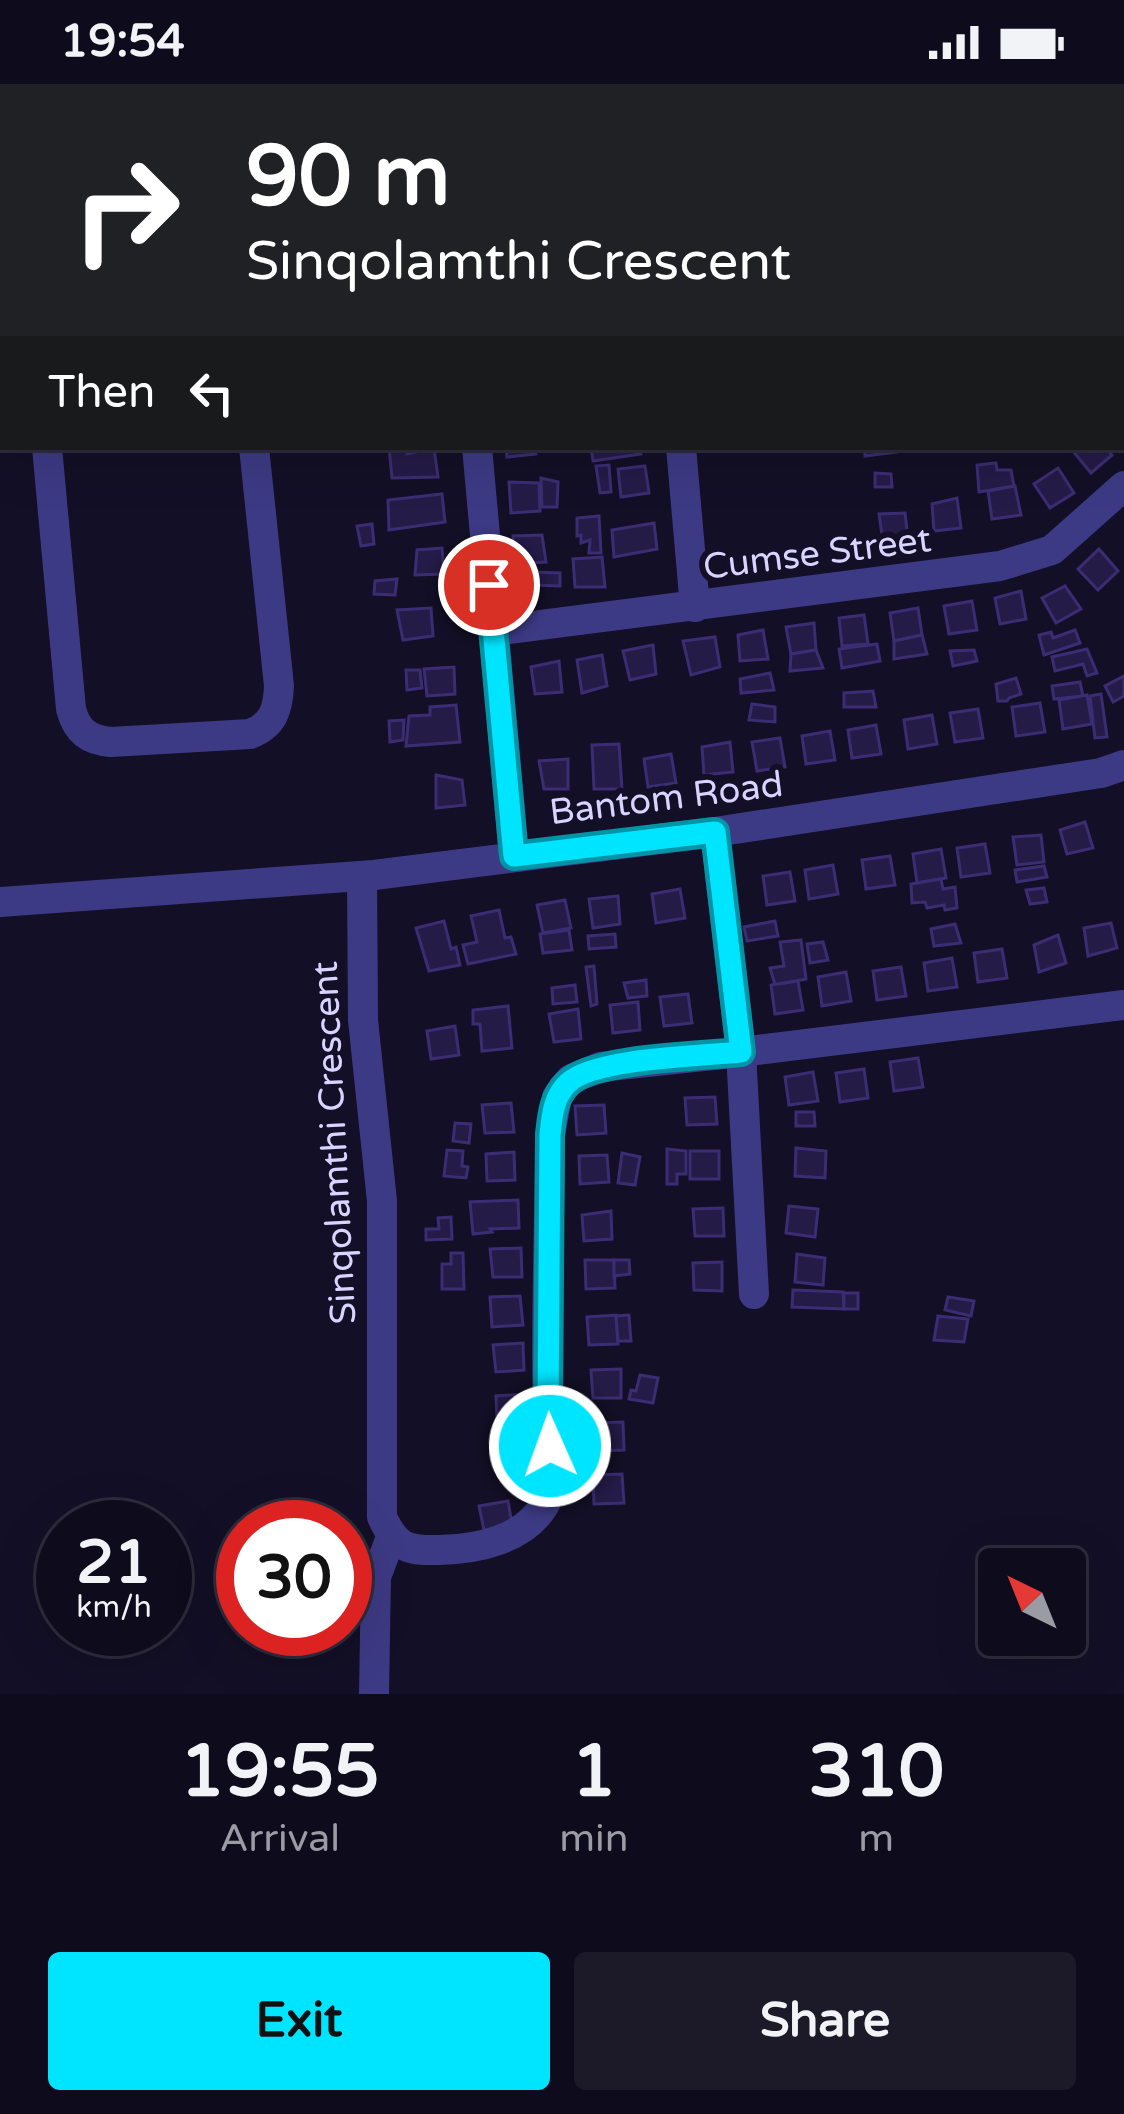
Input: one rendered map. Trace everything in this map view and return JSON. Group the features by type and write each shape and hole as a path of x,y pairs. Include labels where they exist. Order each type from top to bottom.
{"street":[{"path":"47,450 71,710 88,737 111,742 250,734 275,715 279,686 254,450"},
{"path":"477,450 514,856"},
{"path":"680,450 695,607"},
{"name":"Cumse Street","path":"493,631 1027,560 1052,550 1124,485"},
{"name":"Bantom Road","path":"0,902 362,876 715,832 1102,773 1124,765"},
{"path":"715,832 741,1052 754,1294"},
{"name":"Sinqolamthi Crescent","path":"362,876 363,1019 382,1201 382,1516 391,1537"},
{"path":"374,1694 376,1577 391,1537 409,1549 435,1551 505,1539 535,1517 550,1492 550,1135 557,1097 571,1079 600,1066 1124,1005"}],"building":[{"path":"389,450 406,450 407,454 434,450 438,477 392,478"},
{"path":"506,450 536,450 536,454 507,457"},
{"path":"591,450 640,450 641,454 593,461"},
{"path":"864,450 897,452 865,456"},
{"path":"1072,450 1108,450 1112,455 1091,473"},
{"path":"996,463 997,470 1011,470 1014,486 979,492 977,465"},
{"path":"609,465 611,492 600,493 596,466"},
{"path":"645,466 649,493 621,497 618,469"},
{"path":"1058,468 1074,493 1050,508 1034,484"},
{"path":"875,473 891,474 892,487 875,487"},
{"path":"541,478 558,482 557,507 542,507"},
{"path":"509,482 539,483 540,511 511,513"},
{"path":"1015,486 1021,515 992,519 988,491"},
{"path":"442,494 445,522 389,530 388,500"},
{"path":"957,498 961,528 934,531 932,504"},
{"path":"905,513 908,539 883,542 879,514"},
{"path":"599,516 601,553 589,553 590,540 581,543 581,535 577,536 577,518"},
{"path":"654,523 657,549 614,557 612,530"},
{"path":"372,524 374,544 361,546 357,526"},
{"path":"542,535 546,562 514,564 513,536"},
{"path":"442,548 444,574 415,575 417,550"},
{"path":"1099,549 1118,571 1098,590 1078,569"},
{"path":"602,557 605,587 575,587 573,559"},
{"path":"532,572 560,573 560,586 531,585"},
{"path":"397,579 395,595 374,594 375,581"},
{"path":"1065,586 1081,609 1056,623 1042,598"},
{"path":"1021,591 1026,619 1000,624 995,598"},
{"path":"972,601 977,630 949,634 944,606"},
{"path":"431,608 433,636 403,640 397,610"},
{"path":"918,608 922,635 894,641 890,613"},
{"path":"864,615 868,644 842,646 839,618"},
{"path":"814,623 816,650 791,654 786,627"},
{"path":"763,630 768,659 740,661 738,635"},
{"path":"1075,630 1080,643 1044,655 1039,635 1051,632 1053,638"},
{"path":"922,635 927,654 894,659 894,641"},
{"path":"715,637 720,667 691,675 683,641"},
{"path":"877,644 880,661 842,668 839,649"},
{"path":"653,645 656,674 630,680 623,651"},
{"path":"1087,649 1097,673 1087,676 1083,664 1055,671 1052,657"},
{"path":"816,650 823,668 790,671 791,654"},
{"path":"974,650 977,661 953,666 950,651"},
{"path":"602,655 607,686 582,693 577,660"},
{"path":"559,661 562,692 535,694 531,667"},
{"path":"454,667 455,694 427,696 424,669"},
{"path":"406,670 420,670 422,688 407,690"},
{"path":"770,673 774,690 741,693 740,679"},
{"path":"1124,676 1124,696 1113,702 1105,686"},
{"path":"1016,678 1021,694 998,701 996,684"},
{"path":"1080,682 1083,696 1054,699 1052,686"},
{"path":"873,691 876,707 844,707 844,693"},
{"path":"1101,694 1107,737 1095,738 1090,696"},
{"path":"1087,695 1092,724 1063,729 1059,700"},
{"path":"1040,703 1045,732 1016,736 1012,707"},
{"path":"752,704 775,707 775,722 749,720"},
{"path":"456,705 460,742 406,746 409,716 430,715 430,707"},
{"path":"978,709 983,738 955,742 950,713"},
{"path":"932,715 937,744 908,749 904,720"},
{"path":"404,720 403,740 390,742 389,721"},
{"path":"876,725 881,754 852,758 848,730"},
{"path":"830,731 835,760 806,764 802,736"},
{"path":"780,738 785,767 757,771 752,742"},
{"path":"730,742 733,772 704,775 702,747"},
{"path":"619,744 622,789 594,789 592,745"},
{"path":"671,754 676,783 648,787 644,759"},
{"path":"568,759 568,789 544,789 539,761"},
{"path":"436,775 462,780 465,805 436,808"},
{"path":"1085,822 1093,848 1067,854 1060,830"},
{"path":"1041,835 1044,862 1017,865 1013,837"},
{"path":"985,844 990,873 961,877 957,848"},
{"path":"941,849 946,878 917,883 913,854"},
{"path":"890,856 895,885 866,889 862,860"},
{"path":"833,865 838,894 809,899 805,870"},
{"path":"1044,866 1047,877 1017,882 1015,870"},
{"path":"790,872 795,901 767,905 763,876"},
{"path":"941,879 943,889 955,887 957,908 912,903 911,884"},
{"path":"1044,888 1047,902 1030,904 1026,890"},
{"path":"680,889 685,918 656,923 652,894"},
{"path":"618,896 620,924 593,928 589,899"},
{"path":"565,900 571,928 543,933 537,905"},
{"path":"499,910 505,938 511,937 516,954 468,964 463,945 477,942 471,916"},
{"path":"444,921 460,965 429,971 416,928"},
{"path":"775,921 778,936 747,941 744,927"},
{"path":"1111,923 1117,948 1088,956 1084,928"},
{"path":"955,924 961,943 934,946 931,929"},
{"path":"569,930 572,950 543,953 540,934"},
{"path":"615,934 616,947 589,949 588,936"},
{"path":"1058,935 1066,963 1039,972 1034,945"},
{"path":"801,940 806,979 775,985 770,968 784,966 780,942"},
{"path":"823,942 828,960 810,963 807,944"},
{"path":"1002,949 1007,978 978,982 974,953"},
{"path":"952,958 957,987 928,991 924,963"},
{"path":"594,966 597,1004 591,1006 586,967"},
{"path":"901,967 906,996 877,1000 873,971"},
{"path":"846,972 851,1001 822,1006 818,977"},
{"path":"646,980 647,996 628,998 624,983"},
{"path":"798,981 803,1010 775,1014 771,985"},
{"path":"575,985 577,1002 553,1004 552,988"},
{"path":"688,994 692,1023 664,1026 660,997"},
{"path":"638,1002 640,1030 613,1033 610,1005"},
{"path":"508,1006 512,1048 482,1051 480,1024 473,1024 473,1010"},
{"path":"578,1009 581,1039 554,1042 549,1014"},
{"path":"455,1026 459,1055 431,1059 427,1031"},
{"path":"918,1058 923,1087 894,1091 890,1062"},
{"path":"864,1069 868,1098 840,1102 836,1073"},
{"path":"813,1072 818,1101 789,1105 785,1077"},
{"path":"715,1097 717,1124 687,1125 685,1098"},
{"path":"511,1103 514,1132 485,1133 482,1105"},
{"path":"604,1105 606,1133 577,1135 575,1106"},
{"path":"796,1112 814,1112 815,1126 796,1126"},
{"path":"455,1123 471,1124 469,1143 453,1141"},
{"path":"796,1148 826,1151 825,1178 795,1176"},
{"path":"667,1149 686,1151 686,1174 677,1174 677,1184 667,1184"},
{"path":"447,1150 463,1151 466,1178 444,1176"},
{"path":"690,1151 719,1151 719,1179 690,1179"},
{"path":"514,1152 515,1180 487,1181 486,1154"},
{"path":"622,1153 640,1157 635,1185 618,1183"},
{"path":"607,1155 609,1182 580,1184 579,1156"},
{"path":"518,1200 519,1228 473,1234 470,1202"},
{"path":"789,1206 818,1209 815,1237 786,1233"},
{"path":"723,1208 724,1236 695,1236 693,1209"},
{"path":"611,1211 612,1239 584,1241 582,1215"},
{"path":"451,1217 452,1239 426,1240 426,1229 439,1229 438,1218"},
{"path":"521,1248 522,1277 493,1277 490,1249"},
{"path":"451,1253 463,1253 464,1289 442,1289 442,1264 451,1264"},
{"path":"797,1254 825,1258 823,1285 795,1282"},
{"path":"585,1260 614,1260 615,1288 586,1289"},
{"path":"614,1260 629,1260 630,1274 614,1276"},
{"path":"722,1262 722,1291 694,1290 693,1263"},
{"path":"793,1290 843,1292 844,1309 792,1307"},
{"path":"844,1293 858,1293 858,1309 844,1309"},
{"path":"520,1296 523,1325 492,1327 490,1297"},
{"path":"948,1297 974,1301 971,1316 945,1310"},
{"path":"616,1315 618,1344 589,1345 587,1317"},
{"path":"629,1315 631,1341 618,1341 616,1316"},
{"path":"938,1316 968,1319 964,1342 934,1340"},
{"path":"523,1343 524,1370 496,1372 493,1345"},
{"path":"621,1369 621,1398 593,1398 591,1370"},
{"path":"640,1375 658,1378 653,1403 629,1399"},
{"path":"525,1394 526,1421 497,1423 496,1396"},
{"path":"623,1422 624,1450 596,1451 594,1423"},
{"path":"528,1440 530,1468 500,1470 499,1442"},
{"path":"622,1474 624,1503 594,1504 593,1475"},
{"path":"508,1501 513,1530 485,1535 479,1506"}],"route":[{"path":"489,585 514,856 715,832 741,1052 600,1066 571,1079 557,1097 550,1135 550,1446"}]}
